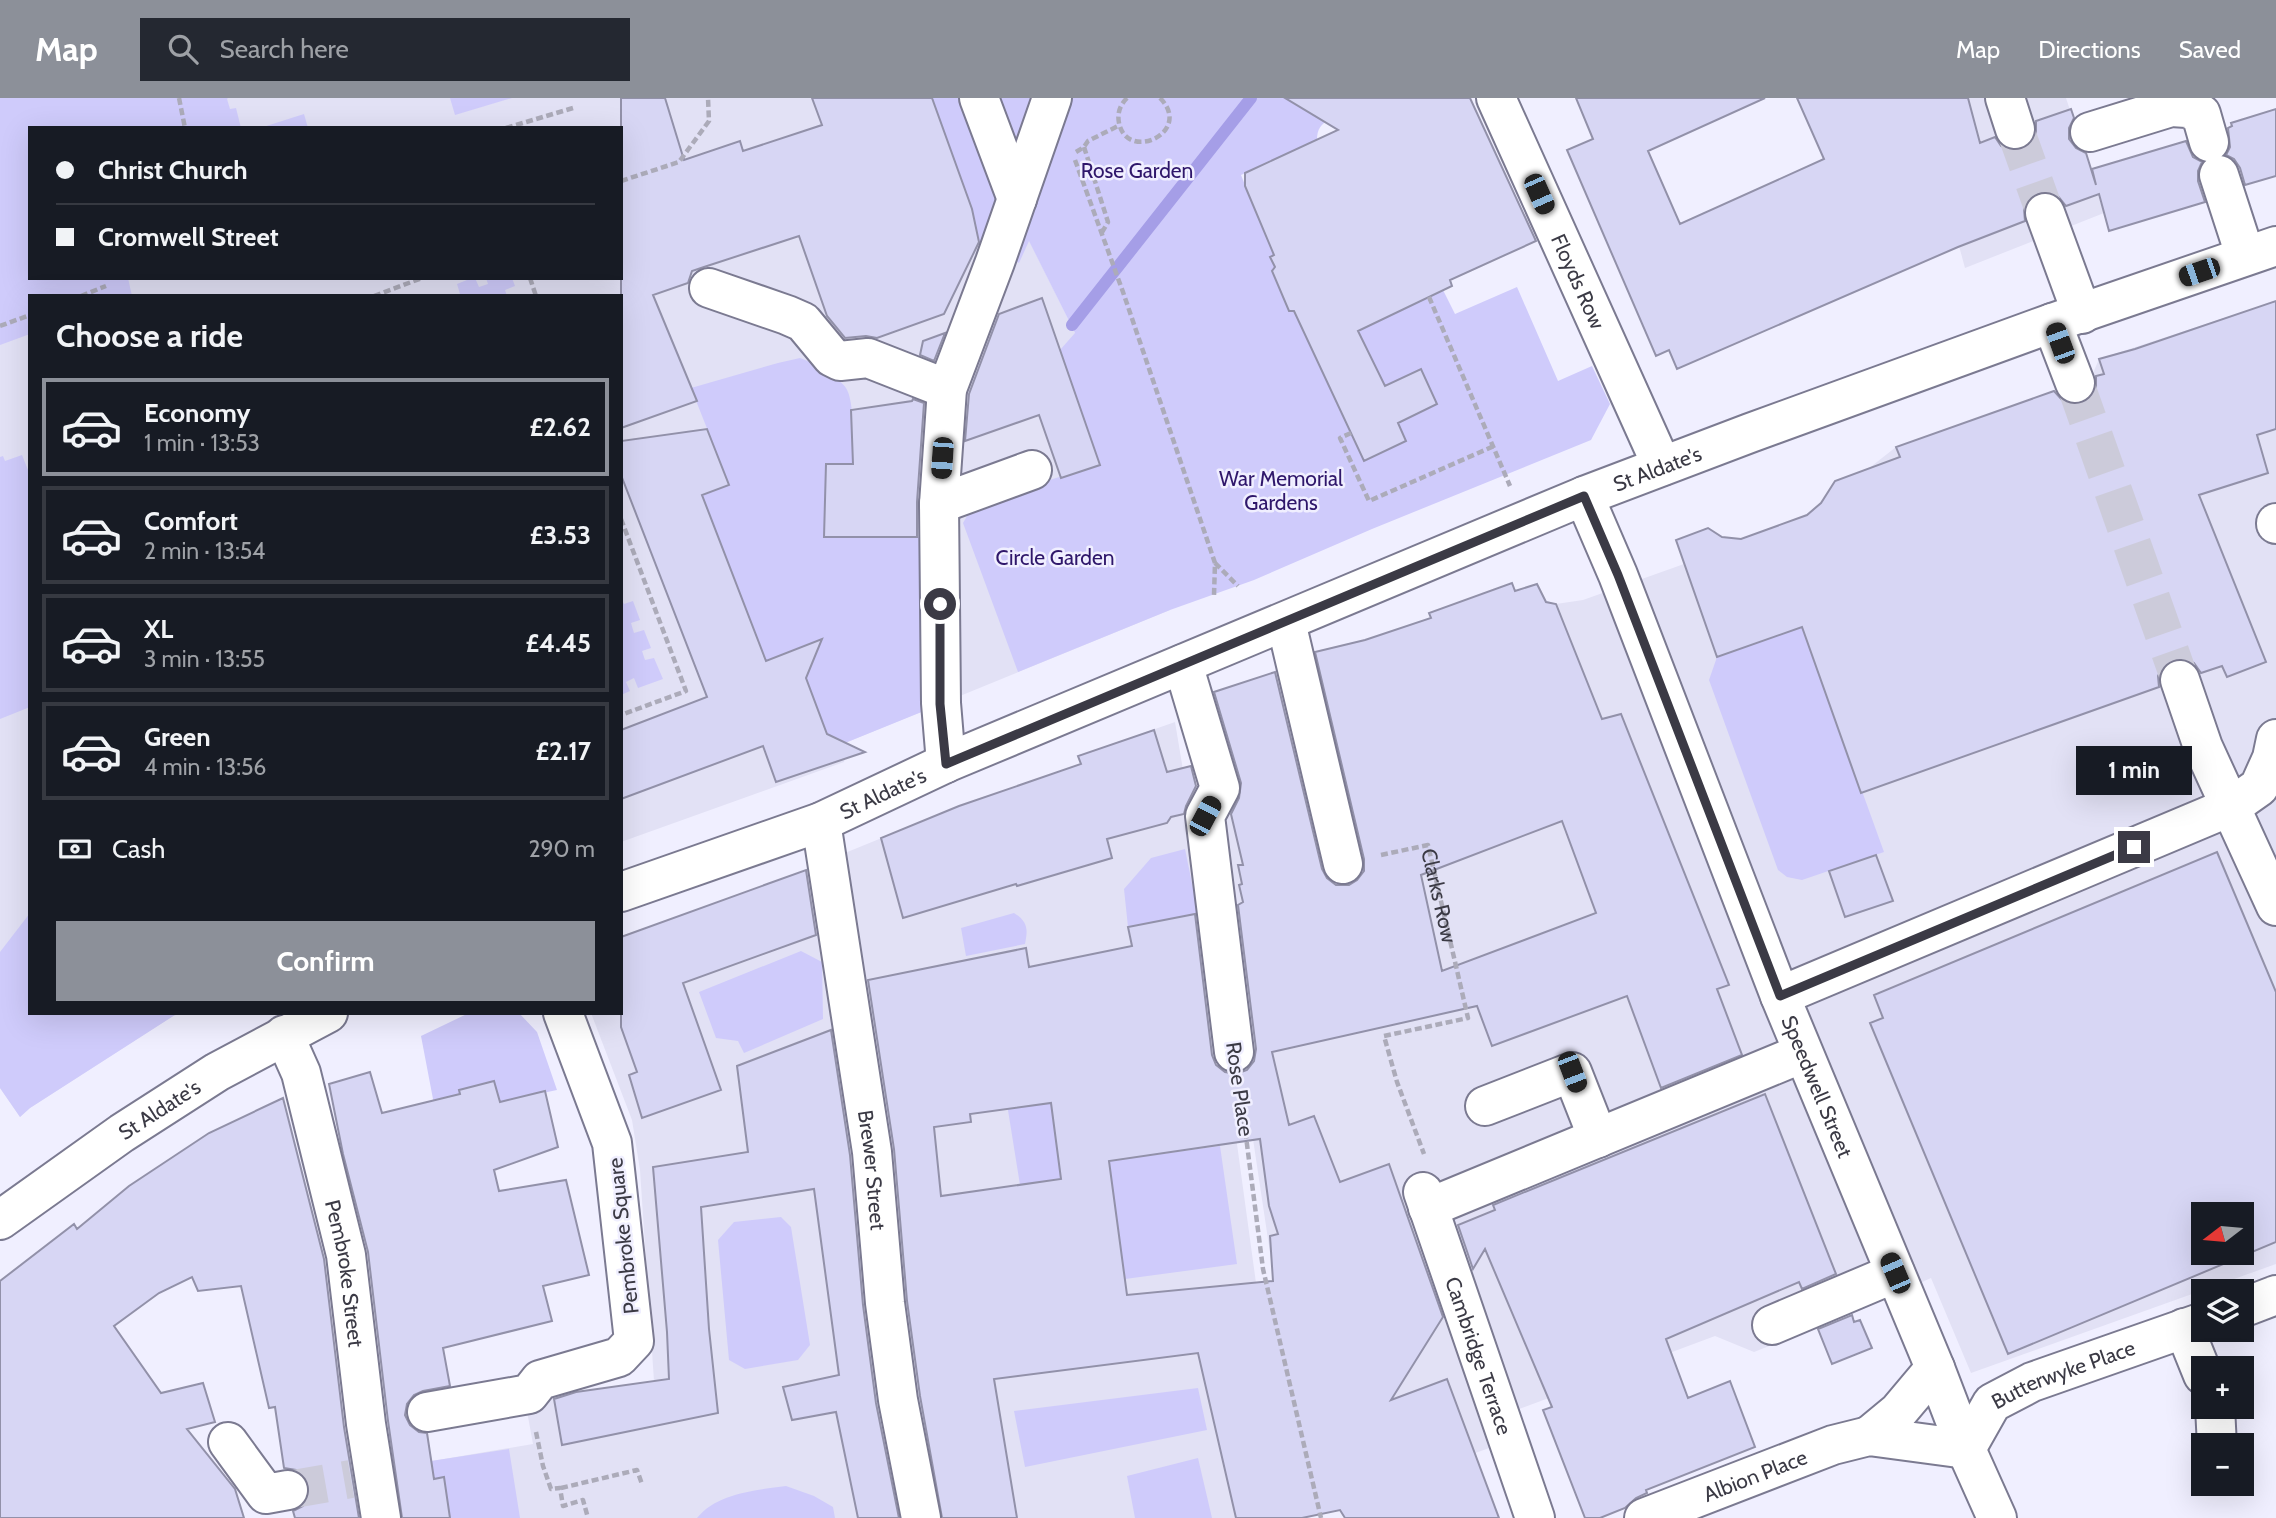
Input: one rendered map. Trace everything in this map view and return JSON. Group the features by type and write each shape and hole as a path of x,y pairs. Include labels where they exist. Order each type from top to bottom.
{"street":[{"path":"979,98 1017,200"},
{"path":"946,764 940,704 939,504 947,389 1052,98"},
{"name":"Floyds Row","path":"1496,98 1662,466"},
{"path":"2090,132 2171,107 2187,108 2201,114 2214,158 2261,251"},
{"path":"2045,213 2067,318 2075,383"},
{"name":"St Aldate's","path":"623,891 821,822 946,764 1584,496 2067,318 2261,251"},
{"path":"709,288 788,315 803,323 832,357 840,362 868,358 947,389"},
{"path":"939,504 1032,470"},
{"name":"Speedwell Street","path":"1584,496 1618,575 1803,1053 1997,1518"},
{"path":"1286,622 1343,863"},
{"name":"Rose Place","path":"1183,664 1220,789 1205,816 1234,1052"},
{"path":"2180,680 2203,747 2276,906"},
{"path":"1780,996 2232,806 2259,787 2272,758 2276,738"},
{"name":"Brewer Street","path":"821,822 872,1152 885,1303 898,1400 921,1518"},
{"name":"St Aldate's","path":"0,1220 122,1133 217,1072 324,1015"},
{"name":"Pembroke Square","path":"527,1394 540,1380 619,1357 634,1341 612,1143 565,1015"},
{"name":"Pembroke Street","path":"284,1035 302,1073 346,1255 362,1477 381,1518"},
{"path":"1425,1200 1598,1138 1803,1053"},
{"path":"1485,1106 1572,1072 1598,1138"},
{"name":"Cambridge Terrace","path":"1425,1200 1535,1518"},
{"path":"1772,1325 1895,1273"},
{"path":"2254,1303 2276,1295"},
{"name":"Butterwyke Place","path":"1966,1449 1992,1403 2032,1382 2191,1326"},
{"name":"Albion Place","path":"1870,1436 1898,1412 1935,1368"},
{"path":"427,1412 527,1394"},
{"name":"Albion Place","path":"1643,1518 1833,1445 1870,1436 1966,1449"},
{"path":"228,1443 267,1494 288,1490"}],"path":[{"path":"179,98 185,126"},
{"path":"623,180 679,162 709,121 708,98"},
{"path":"1127,98 1118,113 1120,125 1128,137 1146,142 1163,134 1168,125 1167,107 1160,98"},
{"path":"513,126 573,108"},
{"path":"1120,125 1088,141 1084,147 1073,153 1215,563 1214,595"},
{"path":"1084,147 1108,222 1101,234"},
{"path":"379,294 417,280"},
{"path":"86,294 106,286"},
{"path":"1429,297 1511,488"},
{"path":"0,327 28,316"},
{"path":"1351,433 1340,438 1369,501 1494,446"},
{"path":"623,524 687,691 623,714"},
{"path":"1215,563 1238,586"},
{"name":"Clarks Row","path":"1343,863 1428,845 1468,1018 1384,1036 1397,1082 1436,1187 1425,1200"},
{"name":"Rose Place","path":"1234,1052 1264,1269 1321,1518"},
{"path":"527,1394 542,1466 551,1489 637,1470 642,1484"},
{"path":"560,1488 562,1506 583,1500 588,1518"}],"shaded area":[{"path":"0,98 890,98 1029,240 1075,333 1170,610 845,743 847,752 844,762 623,841 623,294 28,294 28,1015 176,1015 20,1117 0,1088"},
{"path":"1919,98 2066,98 2104,213 1965,268"},
{"path":"2276,301 2276,1264 2234,1279 2191,1279 2191,1294 1971,1373 1931,1278 1863,1309 1754,1352 1715,1336 1519,1409 1528,1434 1328,1506 1272,1266 1241,1059 1217,820 1236,786 1213,692 1289,667 1304,654 1434,623 1429,613 1512,583 1515,591 1556,604 1583,600 1684,564 1676,540 1708,528 1722,537 1741,539 1807,515 1821,503 1835,481 1868,469 1896,447 2091,378 2099,359"},
{"path":"1175,722 1256,1283 1308,1518 926,1518 901,1308 840,855 970,802 1081,764 1078,756"},
{"path":"817,867 910,1518 397,1518 384,1434 426,1428 432,1461 533,1444 524,1395 553,1395 654,1381 640,1170 632,1120 592,1015 623,1015 623,936"}],"green space":[{"path":"0,98 228,98 230,109 236,108 240,126 28,126 28,280 128,280 132,294 28,294 28,335 0,345"},
{"path":"450,98 512,98 455,115"},
{"path":"932,98 1251,98 1223,134 1254,98 1285,98 1330,119 1320,127 1317,140 1241,175 1260,222 1276,215 1275,267 1272,271 1289,311 1294,311 1364,461 1406,441 1398,423 1437,404 1421,370 1382,387 1345,308 1443,290 1455,314 1517,287 1558,381 1592,366 1610,404 1591,440 1254,580 1170,610 1018,672 963,523 974,504 1100,464 1060,350 1075,333 1029,241 1019,263 979,244 972,209"},
{"path":"304,114 307,126 266,126"},
{"path":"476,280 479,287 488,284 487,280 513,280 515,286 505,290 506,294 460,294 457,284"},
{"path":"800,358 824,370 843,384 851,403 853,464 826,464 825,537 926,537 924,711 845,743 830,740 804,673 809,671 813,662 809,652 771,672 702,495 729,484 691,388"},
{"path":"22,455 28,470 28,708 0,719 0,457 3,456 5,461"},
{"path":"633,601 640,620 631,623 634,633 644,630 651,648 642,651 645,660 654,658 663,679 638,688 634,678 626,682 630,691 623,694 623,602"},
{"path":"1798,614 1884,852 1802,880 1787,877 1778,870 1709,680 1717,657"},
{"path":"1185,849 1198,913 1128,927 1124,889 1151,858"},
{"path":"1014,913 1026,926 1025,944 966,956 961,928"},
{"path":"28,916 28,1015 175,1015 20,1117 0,1088 0,952"},
{"path":"801,951 822,962 823,1019 744,1053 738,1041 716,1038 699,992"},
{"path":"465,1015 521,1015 537,1032 557,1090 500,1102 494,1081 459,1090 463,1112 434,1118 421,1036"},
{"path":"998,1048 1048,1081 1061,1179 1020,1185"},
{"path":"1220,1146 1237,1264 1125,1279 1109,1161"},
{"path":"781,1217 791,1227 810,1345 798,1360 745,1369 729,1360 718,1240 734,1222"},
{"path":"1198,1388 1207,1430 1025,1467 1014,1411"},
{"path":"509,1449 520,1518 450,1518 443,1477 433,1479 431,1461"},
{"path":"1198,1458 1212,1518 1135,1518 1127,1476"},
{"path":"786,1486 814,1496 833,1507 835,1518 697,1518 715,1503 726,1498 750,1491"}],"building":[{"path":"621,98 665,98 684,160 740,141 743,151 822,125 812,98 932,98 972,209 979,242 944,314 877,338 845,338 827,316 799,236 692,271 688,283 653,295 697,401 623,427"},
{"path":"1285,98 1470,98 1536,241 1450,280 1452,286 1358,331 1385,386 1421,369 1437,404 1398,423 1406,441 1364,461 1294,311 1289,311 1272,271 1275,267 1270,257 1274,255 1245,186 1245,173 1338,130"},
{"path":"1576,98 1765,98 1648,151 1680,224 1824,159 1797,98 1968,98 1980,143 1995,137 2001,146 2011,150 2022,150 2032,143 2036,133 2036,121 2071,109 2074,118 2069,128 2069,139 2076,148 2086,153 2096,185 2092,169 2186,141 2193,157 2202,162 2198,181 2205,202 2109,231 2099,194 2066,206 2058,196 2048,191 2038,192 2029,199 2024,209 2025,221 1958,247 1677,369 1669,350 1656,356 1567,150 1593,139"},
{"path":"2276,109 2276,176 2245,185 2240,168 2234,159 2226,155 2230,147 2228,128 2232,126 2231,123"},
{"path":"1042,298 1100,465 1061,478 1039,415 965,441 969,394 999,314"},
{"path":"2276,301 2276,429 2257,435 2268,473 2199,495 2266,662 2227,677 2222,666 2201,673 2194,663 2184,658 2174,659 2163,666 2158,676 2159,687 1861,793 1802,627 1717,657 1676,540 1708,528 1722,537 1741,539 1807,515 1821,503 1835,481 1900,457 1896,447 2054,391 2062,400 2071,404 2082,404 2092,396 2096,387 2096,376 2104,374 2099,359"},
{"path":"945,333 934,361 920,355 923,341"},
{"path":"913,399 924,403 917,537 824,537 826,464 853,464 851,410"},
{"path":"707,429 729,485 702,495 766,661 822,639 806,678 827,734 865,752 776,782 763,746 623,798 623,729 707,697 623,480 623,441"},
{"path":"1512,583 1515,591 1537,584 1546,602 1556,604 1602,719 1621,714 1729,985 1717,989 1742,1055 1661,1088 1627,996 1492,1046 1477,1006 1272,1052 1289,1125 1314,1116 1340,1182 1389,1164 1443,1317 1391,1400 1447,1379 1499,1518 1345,1518 1340,1510 1302,1518 1236,1518 1198,1353 994,1379 1017,1518 942,1518 920,1396 907,1301 894,1149 868,980 1026,948 1029,967 1132,946 1128,927 1195,914 1212,1055 1216,1065 1225,1072 1236,1074 1247,1070 1254,1061 1256,1049 1238,905 1243,902 1238,865 1243,865 1231,814 1239,798 1241,783 1214,692 1275,672 1322,869 1327,878 1336,885 1349,885 1364,871 1364,859 1315,652 1365,640 1431,618 1429,613","holes":["1562,821 1596,913 1442,971 1421,875","1051,1103 1061,1179 941,1196 934,1127 971,1122 970,1114","1260,1139 1269,1206 1278,1234 1270,1236 1273,1281 1127,1295 1109,1161"]},
{"path":"1154,730 1167,772 1191,766 1196,786 1184,814 1171,817 1167,823 1107,839 1112,858 903,918 881,838 959,806 1081,764 1078,756"},
{"path":"2217,852 2276,992 2276,1242 2254,1251 2254,1202 2191,1202 2191,1265 2221,1265 2008,1354 1870,1023 1883,1018 1874,995"},
{"path":"1876,855 1893,901 1845,917 1829,871"},
{"path":"806,870 816,935 683,983 721,1090 642,1118 629,1075 637,1072 621,1027 623,936"},
{"path":"831,1030 850,1155 863,1305 876,1403 899,1518 858,1518 836,1412 792,1420 783,1387 839,1375 814,1189 701,1207 718,1413 562,1445 554,1399 576,1392 669,1379 653,1167 748,1152 737,1066"},
{"path":"370,1072 382,1113 460,1094 459,1090 494,1081 500,1102 545,1091 558,1147 494,1170 499,1191 566,1180 589,1275 543,1286 552,1321 443,1348 450,1386 423,1391 414,1395 407,1404 405,1415 410,1425 419,1432 427,1433 434,1479 444,1477 450,1518 402,1518 368,1252 343,1154 329,1084"},
{"path":"1765,1094 1836,1274 1802,1289 1799,1282 1666,1339 1688,1398 1730,1381 1755,1447 1646,1490 1647,1493 1625,1508 1600,1518 1585,1518 1543,1410 1552,1407 1485,1249 1473,1269 1458,1225 1495,1210 1493,1205"},
{"path":"283,1098 324,1259 344,1427 359,1518 295,1518 293,1511 303,1506 308,1498 309,1485 305,1476 296,1470 284,1468 275,1407 269,1408 241,1286 198,1291 192,1277 159,1293 114,1326 161,1393 203,1383 215,1422 187,1429 235,1489 244,1518 0,1518 0,1281 74,1224 77,1229 129,1186 209,1133"},
{"path":"1852,1315 1854,1322 1860,1320 1872,1348 1832,1364 1818,1329"}],"waterway":[{"path":"1072,325 1251,98"}],"tunnel":[{"path":"2015,129 2045,213"},
{"path":"2075,383 2180,680"},
{"path":"288,1490 351,1479"}],"route":[{"path":"940,604 940,704 946,764 1584,496 1618,575 1780,996 2134,847"}],"park label":[{"name":"Rose Garden","path":"1137,170"},
{"name":"War Memorial Gardens","path":"1281,490"},
{"name":"Circle Garden","path":"1055,557"}]}
